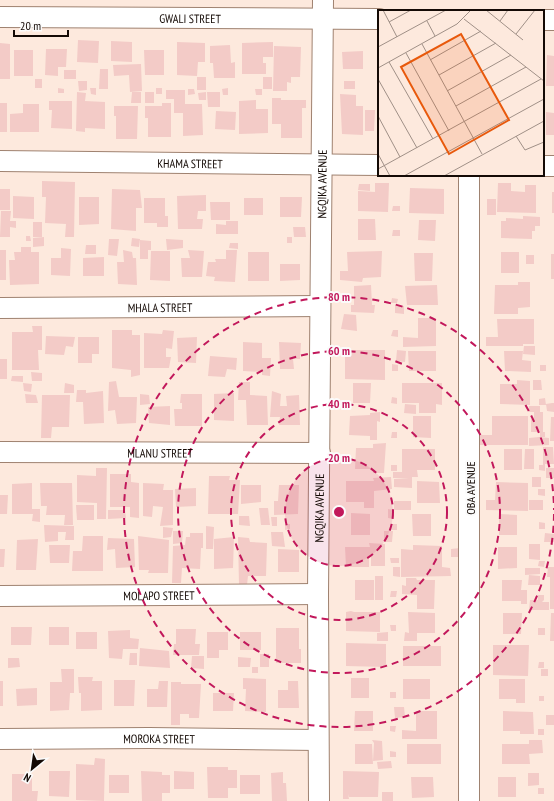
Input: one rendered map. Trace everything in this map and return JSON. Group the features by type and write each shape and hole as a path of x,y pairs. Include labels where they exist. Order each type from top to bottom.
{"street":[{"name":"GWALI STREET","path":"0,17 324,9 378,19"},
{"name":"NGQIKA AVENUE","path":"319,801 318,594 324,9"},
{"name":"KHAMA STREET","path":"0,161 378,164"},
{"name":"OBA AVENUE","path":"469,176 469,801"},
{"name":"MHALA STREET","path":"0,308 320,306"},
{"name":"MLANU STREET","path":"0,452 320,453"},
{"name":"MOLAPO STREET","path":"0,596 318,594"},
{"name":"MOROKA STREET","path":"0,739 149,738 318,740"}],"building":[{"path":"78,40 99,41 98,63 77,62"},
{"path":"111,41 132,42 132,62 111,61"},
{"path":"177,42 205,43 205,62 198,62 197,76 177,75"},
{"path":"273,42 273,57 263,57 263,63 266,63 266,74 242,74 242,43"},
{"path":"0,43 10,44 10,79 0,79"},
{"path":"230,45 231,63 235,62 235,78 214,78 213,63 210,63 210,46"},
{"path":"274,46 301,47 300,77 291,77 291,83 287,82 287,91 273,91"},
{"path":"46,49 67,49 66,67 58,67 58,76 45,75"},
{"path":"14,50 33,50 33,76 14,76"},
{"path":"144,50 164,50 164,75 145,75"},
{"path":"363,51 363,69 343,69 342,52"},
{"path":"547,55 554,56 554,86 546,86"},
{"path":"141,64 142,91 130,92 129,75 114,76 113,65"},
{"path":"100,69 108,69 108,89 99,89"},
{"path":"64,70 76,70 76,79 64,79"},
{"path":"197,77 206,77 206,90 197,90"},
{"path":"263,77 272,77 272,89 263,89"},
{"path":"35,79 42,79 42,88 35,88"},
{"path":"78,81 87,81 87,90 79,91"},
{"path":"344,81 355,81 355,89 344,89"},
{"path":"58,88 64,89 64,93 58,93"},
{"path":"90,88 96,88 96,95 91,94"},
{"path":"156,88 162,88 162,94 156,94"},
{"path":"228,88 228,95 223,95 222,89"},
{"path":"188,89 194,89 195,94 188,95"},
{"path":"255,89 262,89 262,95 256,95"},
{"path":"166,90 185,90 185,104 202,104 203,135 183,136 183,113 174,113 174,99 166,99"},
{"path":"77,92 86,93 85,101 105,102 105,129 85,128 85,132 76,131"},
{"path":"132,92 141,92 141,103 131,103"},
{"path":"145,92 154,92 154,103 145,103"},
{"path":"206,92 206,100 199,100 198,93"},
{"path":"207,92 220,92 220,107 208,107"},
{"path":"340,94 356,95 356,106 363,106 363,135 342,134"},
{"path":"272,98 281,98 281,100 306,100 306,108 302,108 302,138 281,138 281,124 272,124"},
{"path":"256,100 256,109 268,109 268,133 239,134 239,101"},
{"path":"49,101 72,101 72,129 51,128 52,110 49,110"},
{"path":"0,103 7,103 7,132 0,132"},
{"path":"162,103 171,103 171,137 148,137 148,118 145,118 145,106 162,106"},
{"path":"23,104 39,104 39,132 10,132 10,114 23,113"},
{"path":"114,106 138,106 137,139 116,139 116,116 114,116"},
{"path":"365,110 375,110 374,131 365,131"},
{"path":"216,111 236,112 235,130 215,129"},
{"path":"546,112 554,113 554,135 546,135"},
{"path":"42,181 75,182 74,237 65,237 66,224 45,223 46,197 42,197"},
{"path":"375,183 389,183 388,212 358,211 358,191 375,192"},
{"path":"498,183 511,183 511,191 525,192 525,185 536,185 536,213 497,212"},
{"path":"359,184 370,184 370,191 358,190"},
{"path":"410,188 444,189 444,214 409,213"},
{"path":"0,189 10,189 10,210 0,210"},
{"path":"112,189 140,190 142,208 136,208 136,231 111,229"},
{"path":"552,192 554,192 554,213 552,213"},
{"path":"206,195 206,211 198,211 197,219 203,219 202,229 178,229 177,196"},
{"path":"13,196 34,197 34,219 13,218"},
{"path":"79,197 99,197 99,224 79,225"},
{"path":"280,197 302,197 301,217 280,217"},
{"path":"144,198 165,198 165,216 168,216 168,227 157,227 157,223 144,223"},
{"path":"244,198 263,198 263,215 244,215"},
{"path":"487,199 496,199 496,215 487,215"},
{"path":"210,202 230,202 230,220 211,220"},
{"path":"393,206 400,206 400,211 392,211"},
{"path":"1,211 11,211 10,221 16,221 16,228 10,227 10,237 0,237"},
{"path":"523,216 540,217 540,226 535,226 535,231 532,231 532,239 501,238 501,221 506,221 506,218 523,219"},
{"path":"358,219 375,219 376,240 358,240"},
{"path":"419,220 436,220 435,241 418,240"},
{"path":"226,221 238,221 238,234 216,234 216,224 226,225"},
{"path":"33,222 42,222 42,237 33,237"},
{"path":"293,227 305,227 306,237 294,237"},
{"path":"393,230 400,230 400,236 392,236"},
{"path":"26,236 30,236 31,241 26,241"},
{"path":"44,237 44,246 33,247 33,238"},
{"path":"287,237 292,237 292,243 287,243"},
{"path":"132,238 140,239 139,247 131,246"},
{"path":"109,239 119,239 117,256 108,255"},
{"path":"166,239 183,240 183,248 167,250"},
{"path":"140,240 151,241 151,250 148,250 148,259 140,259"},
{"path":"230,243 238,243 238,249 229,248"},
{"path":"86,245 96,245 96,254 85,254"},
{"path":"21,247 31,247 31,252 39,252 39,284 10,285 9,260 15,260 14,252 21,252"},
{"path":"61,248 71,249 70,276 51,275 51,258 61,258"},
{"path":"0,250 6,250 6,280 0,280"},
{"path":"123,250 132,252 133,258 136,258 137,285 118,284 117,262 124,262"},
{"path":"188,250 204,251 202,277 182,277 181,258 190,258"},
{"path":"226,250 237,250 235,282 214,281 215,277 206,276 208,262 216,262 215,259 226,259"},
{"path":"151,251 170,251 170,281 150,280"},
{"path":"382,251 381,277 363,278 362,282 340,280 340,271 348,271 347,252"},
{"path":"248,252 269,252 269,281 248,281"},
{"path":"501,252 519,252 519,273 501,273"},
{"path":"414,253 433,253 432,281 415,281"},
{"path":"551,254 554,254 554,279 551,279"},
{"path":"526,255 534,255 534,264 526,264"},
{"path":"104,257 104,276 83,276 83,258"},
{"path":"280,264 300,264 300,280 280,281"},
{"path":"518,282 530,282 530,307 518,308 518,314 494,314 495,285 518,285"},
{"path":"371,285 372,305 375,305 374,313 351,312 351,305 354,305 354,286"},
{"path":"437,285 438,305 407,305 405,286"},
{"path":"392,298 398,299 397,303 391,303"},
{"path":"395,305 404,306 404,314 395,313"},
{"path":"344,314 356,315 357,331 341,329"},
{"path":"418,318 436,318 436,346 403,347 403,337 418,338"},
{"path":"497,319 534,319 534,344 523,344 523,346 486,346 486,337 498,337"},
{"path":"32,326 42,326 42,350 38,350 39,370 12,370 12,332 33,332"},
{"path":"112,330 132,330 132,335 140,335 140,375 131,377 131,370 112,368"},
{"path":"163,330 174,331 172,349 166,348 166,357 171,357 169,368 144,368 144,333 162,334"},
{"path":"393,330 398,330 398,337 391,336"},
{"path":"46,336 75,337 73,347 66,346 64,355 45,354"},
{"path":"78,337 99,337 99,354 92,354 92,363 78,363"},
{"path":"197,337 196,363 178,362 177,338"},
{"path":"243,342 262,343 262,358 271,358 270,376 262,375 262,372 243,371"},
{"path":"279,342 301,343 300,359 293,359 294,369 280,369"},
{"path":"524,346 535,346 535,355 523,354"},
{"path":"345,350 385,350 385,380 345,379"},
{"path":"397,350 406,351 405,362 396,361"},
{"path":"408,351 436,351 436,371 409,371"},
{"path":"504,351 523,351 522,360 531,361 531,372 505,371"},
{"path":"210,356 237,358 236,370 227,369 225,377 208,376"},
{"path":"0,359 7,359 7,379 0,379"},
{"path":"392,364 398,365 398,371 392,371"},
{"path":"540,365 546,365 546,371 540,371"},
{"path":"31,372 42,373 42,381 32,381"},
{"path":"12,376 23,376 23,382 11,381"},
{"path":"517,380 530,381 530,405 500,404 500,384 517,384"},
{"path":"533,380 541,380 542,390 533,390"},
{"path":"116,381 119,397 137,397 136,423 117,424 115,410 108,411 109,382"},
{"path":"239,382 250,382 250,395 267,396 268,425 247,425 246,400 238,400"},
{"path":"23,383 32,384 31,392 24,391"},
{"path":"65,383 74,385 74,393 64,393"},
{"path":"353,383 371,383 370,403 353,403"},
{"path":"402,383 442,383 442,405 436,404 436,413 419,413 419,403 402,403"},
{"path":"77,390 86,390 86,393 103,391 104,423 84,424 83,402 76,402"},
{"path":"272,391 281,394 280,406 287,406 286,396 299,395 300,425 279,425 280,417 270,417"},
{"path":"234,393 234,421 214,420 214,394"},
{"path":"25,394 36,395 38,403 26,403"},
{"path":"140,394 149,395 150,404 140,405"},
{"path":"181,394 202,394 202,426 175,426 174,409 182,409 182,403 180,403"},
{"path":"42,395 70,395 69,427 52,427 51,438 41,438"},
{"path":"392,397 397,398 397,404 391,403"},
{"path":"545,398 546,405 539,405 539,399"},
{"path":"554,403 554,412 547,411 546,404"},
{"path":"405,404 416,405 416,414 404,413"},
{"path":"170,406 170,425 149,423 148,407"},
{"path":"529,406 540,406 540,412 543,412 543,432 545,432 545,437 540,437 540,432 531,432 531,419 534,419 534,412 529,412"},
{"path":"380,412 380,422 377,421 377,440 370,440 370,436 349,435 350,416 370,415 370,413"},
{"path":"413,416 431,416 431,438 413,437"},
{"path":"492,416 528,416 528,445 480,445 480,435 492,435"},
{"path":"551,417 554,417 554,441 550,441"},
{"path":"392,432 397,432 397,438 391,438"},
{"path":"529,438 549,438 549,445 529,446"},
{"path":"386,443 384,473 373,473 373,469 355,469 356,448 373,448 373,444"},
{"path":"543,447 553,447 554,464 545,464 545,471 539,470 539,465 543,465"},
{"path":"402,449 435,449 435,470 417,470 418,477 412,477 412,488 394,487 394,479 409,478 393,478 393,472 402,472"},
{"path":"504,449 522,449 522,470 504,470"},
{"path":"525,449 534,449 534,469 524,469"},
{"path":"391,465 397,465 397,471 391,471"},
{"path":"96,468 107,468 106,519 97,519 97,503 77,502 77,475 96,476"},
{"path":"546,468 554,468 554,478 546,478"},
{"path":"110,474 131,474 131,482 139,483 139,518 130,517 130,507 110,507"},
{"path":"209,476 230,476 229,480 240,480 238,514 208,514"},
{"path":"391,477 392,489 374,491 374,508 364,508 364,502 346,502 346,481 374,481 373,478"},
{"path":"532,477 541,477 541,487 532,487"},
{"path":"417,481 439,482 440,503 417,503"},
{"path":"496,482 528,483 528,511 486,510 486,500 495,500"},
{"path":"32,483 32,509 40,509 40,522 32,521 33,514 12,514 12,484"},
{"path":"40,483 72,483 73,525 64,525 65,515 46,515 47,506 41,506"},
{"path":"143,483 164,484 163,490 173,490 173,525 160,526 163,507 153,506 152,517 143,516"},
{"path":"241,485 261,485 261,502 241,504"},
{"path":"279,485 299,485 298,514 274,515 274,501 278,501"},
{"path":"196,488 196,506 176,507 175,489"},
{"path":"538,489 545,489 545,496 538,495"},
{"path":"0,495 8,495 7,514 0,514"},
{"path":"529,500 543,500 543,510 529,510"},
{"path":"394,501 411,501 411,510 394,510"},
{"path":"76,505 94,505 94,520 77,520"},
{"path":"259,508 268,508 270,525 261,525"},
{"path":"388,509 394,510 394,519 388,518"},
{"path":"108,510 125,510 126,518 108,519"},
{"path":"351,513 370,514 370,535 351,535"},
{"path":"412,514 431,514 431,536 413,536"},
{"path":"499,514 517,515 517,535 499,535"},
{"path":"239,516 249,516 250,526 239,525"},
{"path":"271,517 277,517 277,526 272,526"},
{"path":"539,522 545,523 545,529 539,529"},
{"path":"285,524 290,524 290,529 285,530"},
{"path":"391,524 397,524 397,530 391,530"},
{"path":"44,525 74,526 74,540 65,540 66,532 58,532 58,541 45,542"},
{"path":"206,526 214,527 213,549 206,549"},
{"path":"163,527 173,528 171,537 163,538"},
{"path":"173,531 183,531 182,543 173,544"},
{"path":"384,531 393,531 392,542 384,542"},
{"path":"271,532 283,532 285,547 272,546"},
{"path":"190,533 203,533 203,548 201,548 200,569 182,568 181,583 172,583 173,546 185,545 186,537 190,537"},
{"path":"545,533 554,534 554,542 544,542"},
{"path":"83,536 103,536 103,571 72,571 73,551 82,551"},
{"path":"138,536 169,540 168,573 148,573 149,570 139,570"},
{"path":"234,537 233,568 214,569 214,539"},
{"path":"238,537 249,538 250,542 267,543 266,576 248,576 247,585 239,585"},
{"path":"108,538 134,539 135,567 116,568 115,549 107,550"},
{"path":"38,539 36,570 16,570 17,540"},
{"path":"369,543 385,544 385,566 371,566 371,557 369,557 369,567 346,567 345,547 370,547"},
{"path":"529,544 540,544 540,560 529,559"},
{"path":"49,545 70,545 69,563 50,563"},
{"path":"413,545 442,546 442,567 450,568 451,576 401,577 401,549 413,550"},
{"path":"498,547 517,547 517,568 498,569"},
{"path":"460,548 460,557 451,557 451,549"},
{"path":"0,549 5,549 4,567 0,567"},
{"path":"278,549 299,550 299,572 278,572"},
{"path":"390,558 399,558 399,563 391,563"},
{"path":"539,561 545,561 544,567 538,566"},
{"path":"393,567 400,567 400,577 393,576"},
{"path":"548,567 554,567 554,609 550,609 550,577 547,577"},
{"path":"525,568 540,568 540,574 525,575"},
{"path":"529,575 540,576 540,585 528,585"},
{"path":"375,576 383,576 383,600 375,600"},
{"path":"406,578 416,578 417,580 435,580 434,609 417,609 417,595 402,594 402,585 406,586"},
{"path":"355,580 374,580 374,600 355,600"},
{"path":"502,580 522,580 521,590 527,590 527,604 521,604 521,601 502,601"},
{"path":"391,591 397,591 396,597 390,597"},
{"path":"538,595 544,595 544,600 542,602 549,602 549,610 529,610 530,600 538,600"},
{"path":"346,612 380,612 380,632 346,631"},
{"path":"408,612 435,613 435,633 417,633 417,641 404,641 405,632 409,633"},
{"path":"503,613 522,613 521,634 503,634"},
{"path":"551,613 554,613 554,641 550,641"},
{"path":"390,625 396,625 396,631 391,631"},
{"path":"11,627 32,627 31,645 11,645"},
{"path":"49,627 69,627 69,645 49,645"},
{"path":"276,628 299,628 301,663 276,663"},
{"path":"538,628 545,628 545,635 538,635"},
{"path":"176,629 196,629 195,644 200,644 199,655 173,655 174,644 176,644"},
{"path":"130,630 130,638 139,639 138,649 123,649 122,659 109,658 108,631"},
{"path":"76,632 97,632 97,649 76,649"},
{"path":"207,632 228,632 228,650 219,650 219,658 207,658"},
{"path":"240,632 261,632 261,650 240,650"},
{"path":"388,632 388,641 377,641 377,633"},
{"path":"346,643 386,644 386,667 346,666"},
{"path":"493,645 529,645 528,676 493,675"},
{"path":"403,646 441,646 441,666 403,666"},
{"path":"140,648 169,651 170,668 139,666"},
{"path":"130,653 137,653 137,665 129,665"},
{"path":"260,654 269,654 269,667 260,667"},
{"path":"192,656 204,656 204,669 191,668"},
{"path":"238,657 251,658 250,667 238,667"},
{"path":"8,658 19,658 20,667 8,668"},
{"path":"539,662 544,662 544,668 538,668"},
{"path":"252,667 258,667 258,673 252,673"},
{"path":"61,669 74,669 74,693 70,693 69,710 50,711 50,682 62,682"},
{"path":"541,669 548,669 548,676 541,676"},
{"path":"78,677 93,677 92,681 102,681 102,710 81,711 81,693 79,693"},
{"path":"243,678 266,679 266,712 245,711 246,689 243,689"},
{"path":"351,678 369,678 369,698 351,698"},
{"path":"403,679 430,679 430,699 403,699"},
{"path":"499,679 525,679 525,703 516,703 516,699 499,699"},
{"path":"114,680 135,680 134,706 114,706"},
{"path":"0,681 3,681 3,706 0,706"},
{"path":"159,681 168,681 167,707 147,707 147,689 158,689"},
{"path":"288,681 298,681 299,708 278,708 278,690 288,690"},
{"path":"171,682 181,682 181,684 201,684 199,718 189,718 189,714 180,714 180,725 171,725"},
{"path":"37,688 37,705 17,706 16,689"},
{"path":"390,692 396,692 396,698 390,698"},
{"path":"213,693 234,693 233,711 213,711"},
{"path":"539,696 544,696 544,701 539,701"},
{"path":"394,707 404,707 405,717 395,718"},
{"path":"355,711 373,711 373,731 354,731"},
{"path":"416,711 437,711 437,739 402,739 402,730 416,731"},
{"path":"503,711 533,712 534,734 520,734 520,731 503,731"},
{"path":"546,715 554,715 554,725 546,725"},
{"path":"390,726 396,726 395,732 390,731"},
{"path":"538,729 544,729 544,735 538,735"},
{"path":"372,740 382,741 383,760 373,761 374,743"},
{"path":"529,740 542,740 543,753 529,754 530,764 502,764 502,744 529,744"},
{"path":"355,744 372,744 373,764 355,764"},
{"path":"407,744 441,744 441,764 407,764"},
{"path":"390,751 396,752 396,757 390,757"},
{"path":"95,758 105,759 104,801 76,800 76,764 94,765"},
{"path":"391,761 392,768 378,769 377,762"},
{"path":"207,767 228,767 228,770 237,770 237,788 228,788 228,798 208,798"},
{"path":"49,771 70,771 69,797 49,796"},
{"path":"141,771 162,772 162,775 170,775 170,793 162,793 162,801 142,801"},
{"path":"174,771 194,772 194,789 174,789"},
{"path":"343,771 379,772 378,797 349,797 348,794 349,799 343,799"},
{"path":"283,772 283,783 286,783 287,801 272,801 271,773"},
{"path":"528,773 539,773 539,785 528,786"},
{"path":"12,774 32,774 32,791 38,791 37,801 12,801"},
{"path":"109,775 129,775 129,793 109,793"},
{"path":"240,775 260,775 260,794 240,794"},
{"path":"411,777 433,777 434,797 412,798"},
{"path":"498,777 516,777 516,797 498,797"},
{"path":"538,788 544,788 544,794 538,794"},
{"path":"382,792 393,792 393,801 382,801"}]}
